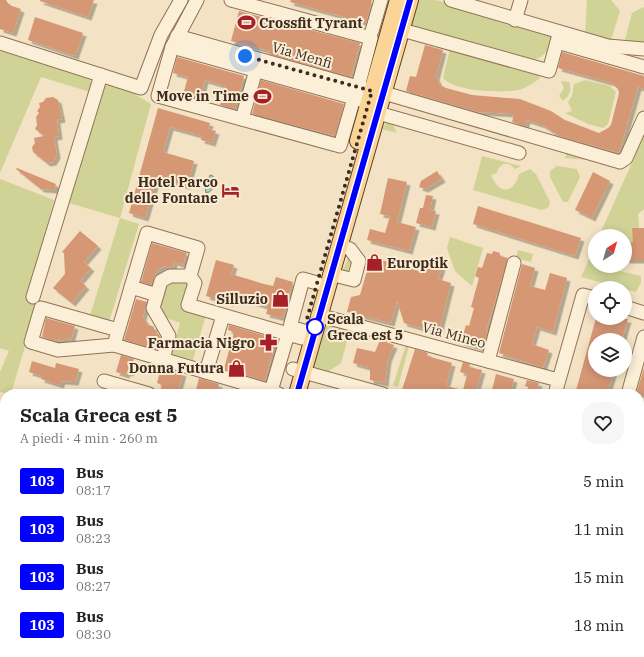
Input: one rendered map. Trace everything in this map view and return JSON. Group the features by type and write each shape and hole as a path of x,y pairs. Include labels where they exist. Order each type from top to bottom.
{"main road":[{"path":"395,32 398,0"},
{"path":"297,389 298,335 317,283 369,97 395,32 410,0"},
{"path":"282,389 298,370 318,315 339,245 369,97"}],"street":[{"path":"0,43 141,88 162,35 181,0"},
{"path":"197,0 174,42 158,96 340,146 369,97 371,38 231,0"},
{"path":"258,0 372,31 395,32 549,71 558,37"},
{"path":"372,31 381,0"},
{"path":"450,0 515,20 558,37 644,67"},
{"path":"515,20 521,0"},
{"path":"558,37 608,46 644,49"},
{"name":"Via Menfi","path":"174,42 369,97"},
{"path":"242,119 257,65"},
{"path":"33,297 101,75"},
{"path":"369,97 620,162 626,158 644,118"},
{"path":"369,97 519,152"},
{"path":"114,345 147,233 198,248 190,276"},
{"path":"330,274 354,280 359,261 350,249 339,245"},
{"path":"488,361 514,263"},
{"path":"163,360 169,336 153,308 161,281 170,276 190,276"},
{"path":"190,276 195,283 188,305 223,316 298,335 280,389"},
{"path":"131,287 157,295"},
{"path":"556,389 558,380 588,300"},
{"path":"118,330 41,308 31,342 58,350 114,345 265,389"},
{"path":"632,309 644,313"},
{"name":"Via Mineo","path":"318,315 558,380"},
{"path":"206,372 223,316"},
{"path":"631,389 639,373 644,337"},
{"path":"298,370 365,389"},
{"path":"104,381 132,389"}],"green space":[{"path":"418,0 436,0 554,34 551,44 546,52 539,58 529,61 411,28"},
{"path":"587,0 611,0 620,11 610,43 585,36"},
{"path":"644,7 644,46 624,44 632,13"},
{"path":"450,48 540,73 539,79 522,89 511,91 468,89 449,83 443,78"},
{"path":"0,49 89,79 92,84 90,92 41,77 0,173"},
{"path":"585,80 610,86 616,92 608,124 603,128 588,124 565,113 572,111 568,102 572,96 574,84"},
{"path":"561,81 569,82 570,88 569,94 563,101 559,96 564,88"},
{"path":"108,84 128,90 151,104 120,218 69,203 103,89"},
{"path":"386,123 393,125 397,133 382,129"},
{"path":"644,136 644,209 638,214 639,228 633,229 633,242 632,229 602,229"},
{"path":"567,152 600,161 565,158"},
{"path":"482,156 521,166 515,169 509,164 503,164 498,169 497,173 491,175 494,181 502,189 510,189 517,181 519,174 530,169 536,174 550,202 549,207 542,210 473,190"},
{"path":"557,166 577,169 580,177 568,202 563,202 550,177 550,171"},
{"path":"0,179 54,200 27,299 38,302 12,389 0,389 0,372 9,351 0,348"},
{"path":"120,218 139,224 108,325 89,319"},
{"path":"450,237 483,248 472,286 455,271 447,248"},
{"path":"518,250 533,254 531,262 516,258"},
{"path":"348,258 352,260 349,270 345,272 343,270"},
{"path":"588,262 588,273 628,273 641,276 641,282 636,292 632,291 632,281 596,281 581,277"},
{"path":"172,282 191,284 184,309 206,315 193,360 171,354 180,323 164,317 161,303 165,289"},
{"path":"327,324 347,329 349,334 341,363 326,373 312,370"},
{"path":"406,345 409,346 398,387 393,385"}],"water":[{"path":"210,175 214,178 213,189 206,193 205,188"}],"building":[{"path":"0,0 6,0 9,5 21,9 13,33 0,29"},
{"path":"40,0 94,0 88,17"},
{"path":"291,0 372,0 366,23 290,2"},
{"path":"239,11 360,43 351,77 269,54 270,51 231,41"},
{"path":"35,17 83,33 75,56 28,40"},
{"path":"425,45 443,50 436,77 440,85 472,95 520,99 551,111 565,120 599,133 611,125 619,93 618,89 612,83 558,68 562,52 644,76 644,89 638,87 619,153 559,136 542,125 527,120 525,126 512,122 514,114 478,112 406,91 410,76 416,77"},
{"path":"177,57 244,76 235,109 220,105 225,86 205,80 200,99 183,95 188,77 173,73"},
{"path":"261,80 344,104 335,136 252,114"},
{"path":"53,97 58,100 62,119 57,120 59,136 54,137 57,155 53,162 47,163 33,152 32,147 35,143 34,138 44,136 35,129 37,125 36,117 39,113 37,111 40,107 39,103 43,102 46,98"},
{"path":"158,108 210,123 208,129 216,131 212,143 201,140 202,136 170,127 163,152 194,161 187,186 157,178 145,218 129,213"},
{"path":"17,168 56,184 54,190 41,189 16,169"},
{"path":"437,171 442,179 425,189 419,187 421,181"},
{"path":"593,172 610,181 592,218 575,210"},
{"path":"388,178 407,182 397,222 416,227 409,251 367,240 370,229 385,233 390,216 380,214"},
{"path":"426,195 433,196 430,210 436,211 432,227 416,223 420,208 423,208"},
{"path":"478,206 581,238 575,256 473,224"},
{"path":"632,228 644,228 644,260 632,260"},
{"path":"80,231 98,246 84,262 91,268 80,281 86,286 72,303 53,288 65,274 64,253 62,252"},
{"path":"152,243 187,253 183,265 174,262 173,268 164,266 157,270 151,285 141,282"},
{"path":"493,251 500,253 500,256 508,258 486,331 488,331 483,349 461,342 466,325 469,326 474,308 471,307 479,278 475,276 478,267 482,268 487,253 492,254"},
{"path":"371,257 422,272 425,262 442,267 438,279 451,283 439,331 435,332 404,323 397,301 391,323 347,312 351,297 360,295"},
{"path":"216,260 234,265 231,274 264,284 273,286 276,277 293,282 283,318 266,314 268,307 232,296 230,303 206,296"},
{"path":"522,264 535,268 530,286 545,290 550,273 567,278 553,332 537,327 532,344 549,350 543,368 499,353"},
{"path":"136,299 147,302 143,317 147,324 154,327 154,333 159,334 160,337 157,349 124,340"},
{"path":"46,318 75,326 71,340 65,338 65,341 58,339 57,341 42,337"},
{"path":"229,325 276,339 265,381 224,369 234,332 228,330"},
{"path":"594,325 626,325 624,333 592,333"},
{"path":"380,340 394,345 388,359 385,383 370,380 370,368 353,363 357,348 375,352"},
{"path":"588,347 588,377 612,377 608,389 576,389"},
{"path":"415,349 428,353 427,356 452,363 446,386 459,389 402,389"},
{"path":"121,355 134,359 130,373 127,372 126,375 116,372"},
{"path":"32,361 55,368 56,363 79,369 75,382 62,381 60,385 41,379 42,376 29,372"},
{"path":"463,362 470,364 467,374 460,372"},
{"path":"161,367 183,373 178,389 161,389 162,385 157,383"},
{"path":"469,367 482,370 476,389 463,389"},
{"path":"644,368 644,389 638,389"},
{"path":"496,374 514,379 511,389 492,389"},
{"path":"199,378 219,384 218,389 196,389"},
{"path":"527,380 539,383 537,389 528,389 528,387 525,386"}],"bus line":[{"name":"103","path":"298,389 318,315 410,0"}],"place":[{"name":"Crossfit Tyrant","path":"246,23"},
{"name":"Move in Time","path":"262,96"},
{"name":"Hotel Parco delle Fontane","path":"231,190"},
{"name":"Europtik","path":"374,263"},
{"name":"Silluzio","path":"281,299"},
{"name":"Scala Greca est 5","path":"315,327"},
{"name":"Farmacia Nigro","path":"268,343"},
{"name":"Donna Futura","path":"237,368"}],"route":[{"path":"245,56 372,91 306,322 315,327"}]}
